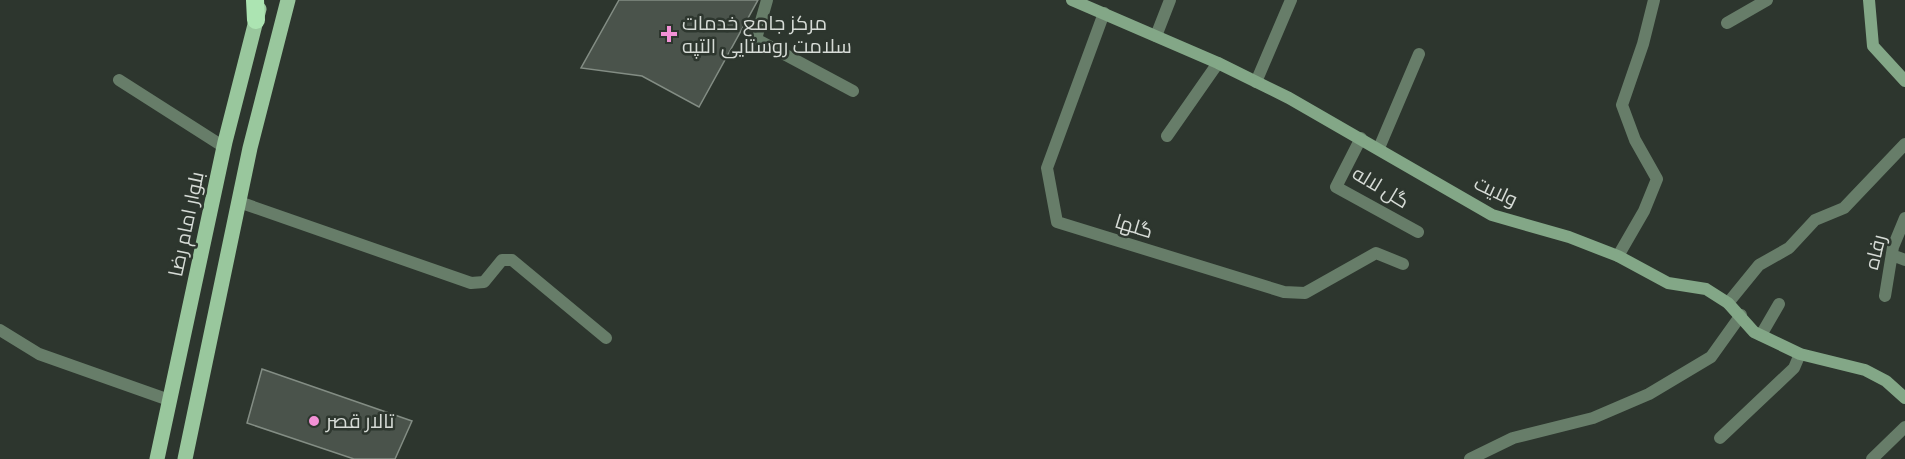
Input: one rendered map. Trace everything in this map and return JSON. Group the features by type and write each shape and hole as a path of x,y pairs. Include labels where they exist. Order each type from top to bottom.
{"highway":[{"path":"255,0 256,20"}],"main road":[{"name":"بلوار امام رضا","path":"157,459 224,147 262,0"},
{"path":"185,459 239,201 288,0"}],"street":[{"path":"767,0 756,39 853,91"},
{"name":"ولایت","path":"1072,0 1218,63 1256,82 1380,148 1492,215 1569,237 1618,256 1668,283 1706,289 1728,303 1754,332 1800,354 1865,370 1886,381 1905,398"},
{"path":"1156,36 1170,0"},
{"path":"1256,82 1291,0"},
{"path":"1618,256 1644,211 1656,179 1635,140 1622,105 1643,44 1654,0"},
{"path":"1727,23 1767,0"},
{"path":"1869,0 1873,46 1905,81"},
{"name":"گلها","path":"1104,13 1047,168 1057,222 1284,292 1305,293 1376,253 1403,264"},
{"path":"1380,148 1419,54"},
{"path":"1167,136 1218,63"},
{"path":"119,80 224,147"},
{"name":"گل لاله","path":"1361,138 1336,187 1418,232"},
{"path":"1728,303 1759,265 1790,248 1815,220 1845,208 1905,144"},
{"path":"239,201 471,283 484,282 502,260 512,260 606,338"},
{"name":"رفاه","path":"1885,296 1892,255 1905,218"},
{"path":"1892,255 1905,260"},
{"path":"1761,335 1779,304"},
{"path":"1470,459 1514,438 1593,418 1649,394 1711,357 1741,315"},
{"path":"0,330 39,354 170,400"},
{"path":"1720,438 1794,368 1800,354"},
{"path":"1872,459 1905,427"}],"building":[{"name":"مرکز جامع خدمات سلامت روستایی التپه","path":"619,0 758,0 699,107 642,76 581,68"},
{"path":"262,369 412,421 395,459 354,459 247,423"}],"place":[{"name":"مرکز جامع خدمات سلامت روستایی التپه","path":"669,34"},
{"name":"تالار قصر","path":"314,421"}]}
